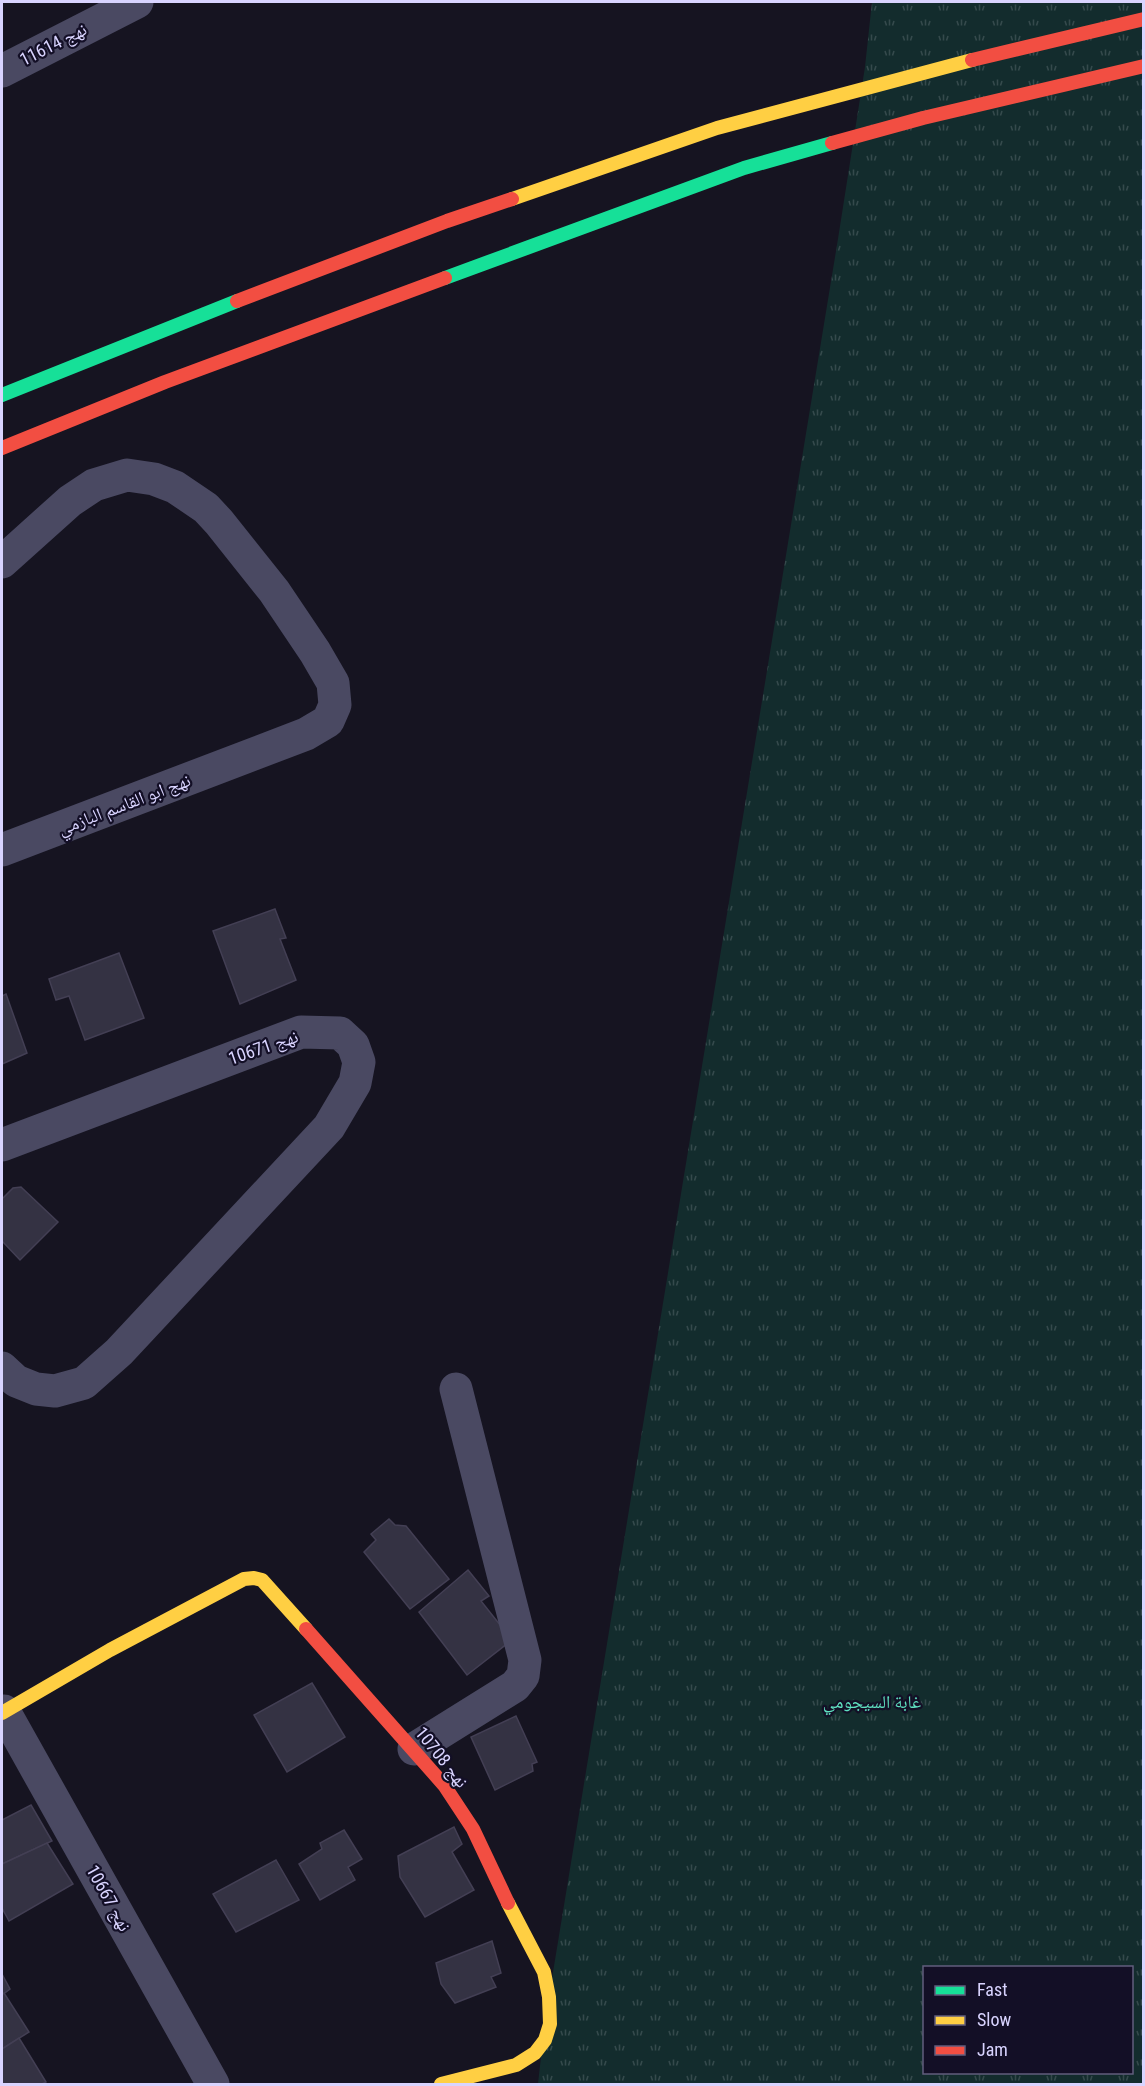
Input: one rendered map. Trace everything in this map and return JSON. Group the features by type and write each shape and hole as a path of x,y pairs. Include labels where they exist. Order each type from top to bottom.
{"main road":[{"path":"2,395 447,221 717,128 966,61 1143,20"},
{"path":"2,448 186,374 744,168 923,118 1143,66"},
{"name":"نهج 10708","path":"3,1712 110,1650 244,1580 254,1578 262,1580 444,1785 473,1829 512,1912 544,1972 549,1997 550,2024 544,2040 535,2053 516,2065 441,2085"}],"street":[{"name":"نهج 11614","path":"2,71 137,2"},
{"name":"نهج ابو القاسم البازمي","path":"2,562 70,501 94,485 127,475 154,479 175,487 206,508 274,591 333,683 335,705 328,721 306,734 2,850"},
{"name":"نهج 10671","path":"2,1144 301,1032 340,1033 353,1045 358,1062 355,1083 329,1127 119,1352 84,1383 55,1391 36,1389 16,1381 2,1368"},
{"path":"414,1749 515,1686 523,1676 525,1660 456,1389"},
{"name":"نهج 10667","path":"3,1712 213,2085"}],"green space":[{"name":"غابة السيجومي","path":"872,2 1143,2 1143,2084 538,2084 545,2021 865,67"}],"building":[{"path":"275,909 286,938 280,939 296,980 240,1004 213,931"},
{"path":"119,953 144,1018 85,1040 69,996 56,1000 49,979"},
{"path":"6,994 27,1053 2,1064 2,996"},
{"path":"21,1187 58,1222 20,1260 2,1241 2,1199 13,1188"},
{"path":"389,1519 395,1525 406,1526 449,1579 410,1609 364,1552 376,1540 371,1534"},
{"path":"468,1570 489,1596 481,1601 512,1640 467,1675 419,1612"},
{"path":"312,1683 345,1737 287,1772 254,1715"},
{"path":"516,1716 537,1762 532,1764 533,1771 495,1790 471,1737"},
{"path":"31,1805 52,1841 2,1864 2,1820"},
{"path":"454,1827 462,1844 452,1852 474,1890 425,1917 400,1877 398,1856"},
{"path":"344,1830 362,1859 348,1867 355,1880 320,1900 299,1864 322,1849 320,1843"},
{"path":"47,1843 73,1884 9,1921 2,1908 2,1864"},
{"path":"276,1860 299,1900 236,1932 213,1894"},
{"path":"492,1941 501,1973 491,1977 496,1987 455,2003 441,1984 436,1963"},
{"path":"2,1974 10,1989 2,1995"},
{"path":"4,1993 29,2032 2,2049 2,1995"},
{"path":"19,2038 46,2082 42,2084 2,2084 2,2049"}],"traffic: fast":[{"path":"445,278 744,168 832,143"},
{"path":"2,395 237,301"}],"traffic: slow":[{"path":"512,199 717,128 972,60"},
{"path":"2,1713 110,1650 244,1579 262,1580 306,1629"},
{"path":"441,2084 516,2065 535,2053 545,2040 550,2024 549,1997 544,1972 508,1903"}],"traffic: jam":[{"path":"972,60 1144,19"},
{"path":"832,143 923,118 1144,66"},
{"path":"237,301 447,221 512,199"},
{"path":"2,448 165,382 445,278"},
{"path":"306,1629 444,1785 473,1829 508,1903"}]}
